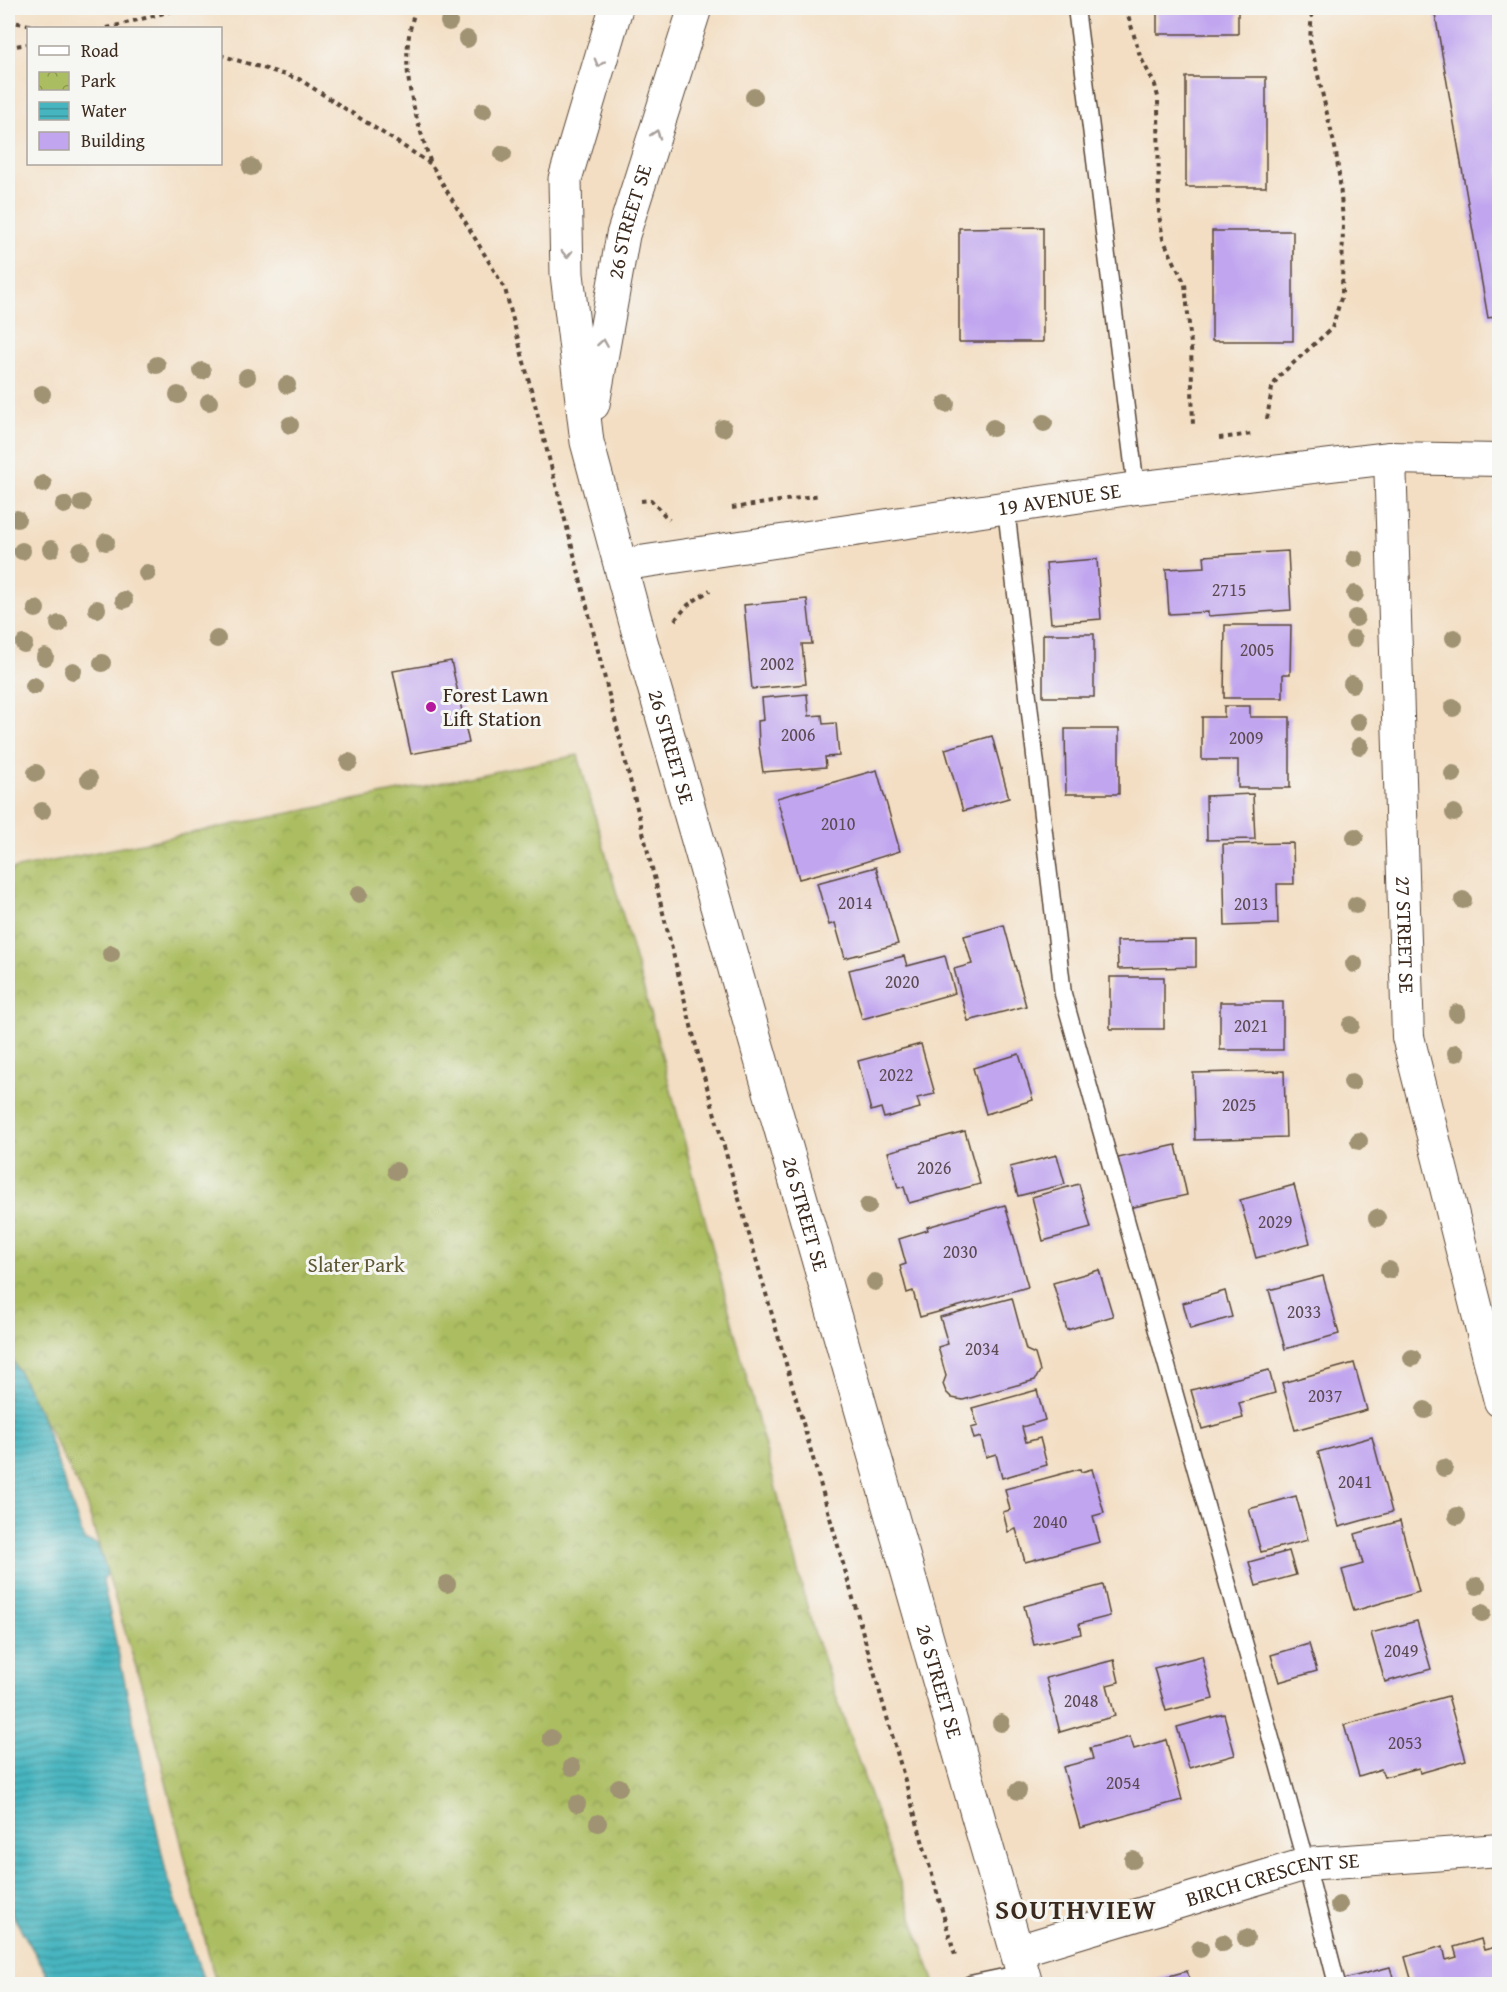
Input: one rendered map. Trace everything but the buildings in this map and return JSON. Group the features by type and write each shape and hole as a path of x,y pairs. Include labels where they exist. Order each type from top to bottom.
{"street":[{"name":"26 STREET SE","path":"616,8 566,179 567,274 587,442 620,565 1022,1969"},
{"name":"26 STREET SE","path":"587,442 623,235 695,8"},
{"name":"19 AVENUE SE","path":"620,565 1136,488 1390,458 1500,460"},
{"name":"27 STREET SE","path":"1390,458 1408,1037 1500,1401"},
{"name":"BIRCH CRESCENT SE","path":"1022,1969 1306,1864 1500,1850"}],"lane":[{"path":"1076,8 1136,488"},
{"path":"1006,509 1064,994 1306,1864 1337,1984"},
{"path":"970,1984 1022,1969"}],"path":[{"path":"111,27 183,8"},
{"path":"416,8 411,21 407,57 410,95 432,164 505,289 701,1066 957,1962"},
{"path":"1126,8 1140,56 1158,97 1159,215 1163,239 1185,284 1191,344 1193,429"},
{"path":"1267,419 1272,388 1278,377 1332,328 1342,295 1343,221 1340,183 1336,152 1310,42 1312,8"},
{"path":"8,21 40,27"},
{"path":"8,47 27,44"},
{"path":"222,56 299,79 432,164"},
{"path":"651,500 670,521"},
{"path":"728,509 750,505"},
{"path":"673,622 688,605 713,587"}],"green space":[{"name":"Slater Park","path":"578,755 658,1041 813,1629 935,1984 216,1984 146,1700 84,1497 8,1351 8,870"}],"water":[{"path":"8,1351 41,1414 84,1540 97,1544 107,1572 103,1582 166,1872 205,1984 53,1984 8,1907"}],"place":[{"name":"Forest Lawn Lift Station","path":"431,707"}],"district":[{"name":"SOUTHVIEW","path":"1076,1910"}]}
